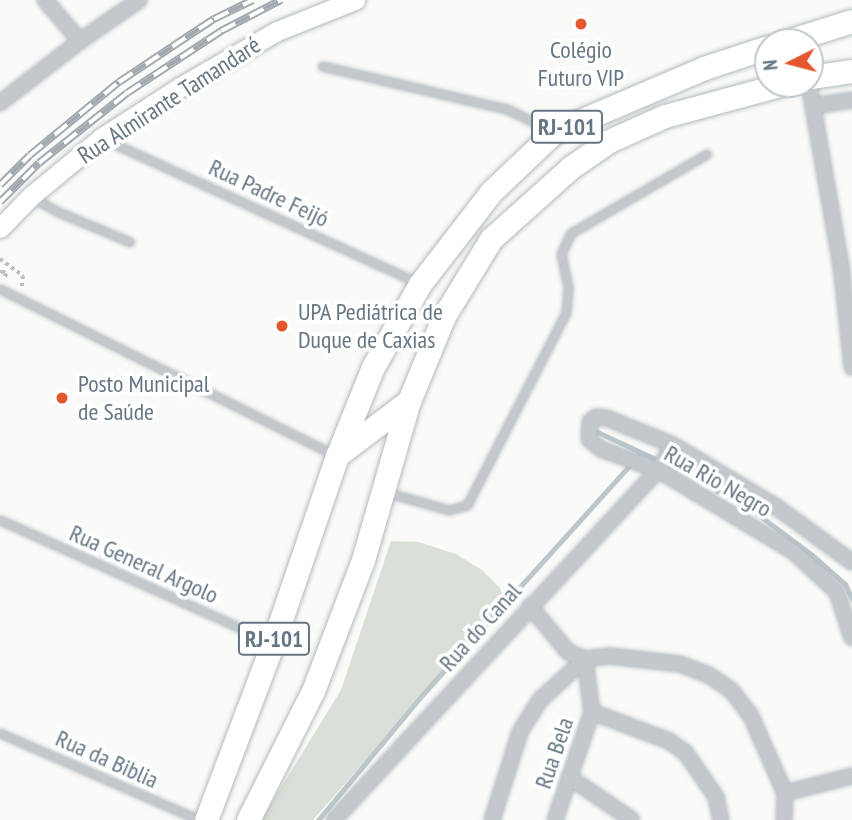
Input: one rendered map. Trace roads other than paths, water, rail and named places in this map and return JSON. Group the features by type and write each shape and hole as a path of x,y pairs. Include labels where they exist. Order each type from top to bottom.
{"main road":[{"name":"Rua Almirante Tamandaré","path":"0,228 31,196 102,138 180,87 277,31 355,0"},
{"path":"824,30 852,21"},
{"name":"RJ-101","path":"206,820 273,643 337,456 373,367 420,284 491,192 554,132 704,68 754,52"},
{"path":"824,75 852,71"},
{"name":"RJ-101","path":"248,820 313,691 363,560 409,401 444,316 491,239 570,168 610,141 665,116 754,92"},
{"path":"337,456 409,401"}],"street":[{"path":"46,0 80,40"},
{"path":"0,103 80,40 139,0"},
{"path":"812,98 841,265 852,367"},
{"path":"814,106 852,100"},
{"name":"Rua Rio Negro","path":"661,460 629,459 601,449 589,439 590,422 596,417 627,424 661,460 794,552 837,592 845,609 852,638"},
{"path":"661,460 778,508 852,562"},
{"name":"Rua do Canal","path":"334,820 661,460"},
{"path":"530,606 568,652 585,659 610,656 680,664 709,675 732,691 751,716 785,793 784,820"},
{"path":"492,820 520,732 540,700 585,659"},
{"name":"Rua Bela","path":"555,820 592,712 585,659"},
{"path":"592,712 669,741 685,752 711,788 721,820"},
{"path":"785,793 852,776"},
{"path":"569,777 632,820"}],"lane":[{"path":"322,66 507,109 554,132"},
{"name":"Rua Padre Feijó","path":"102,138 420,284"},
{"path":"384,492 449,510 467,505 566,312 568,287 561,254 571,233 707,154"},
{"path":"31,196 56,211 130,242"},
{"path":"0,289 337,456"},
{"name":"Rua General Argolo","path":"0,520 273,643"},
{"name":"Rua da Biblia","path":"0,733 199,820"}],"waterway":[{"path":"591,429 679,470 752,510 812,555 845,584 852,599"},
{"path":"318,820 423,694 641,453"}],"railway":[{"path":"0,185 30,155 119,82 214,19 253,0"},
{"path":"0,202 39,163 127,93 221,31 281,0"}],"place":[{"name":"Colégio Futuro VIP","path":"581,24"},
{"name":"UPA Pediátrica de Duque de Caxias","path":"282,326"},
{"name":"Posto Municipal de Saúde","path":"62,398"}]}
